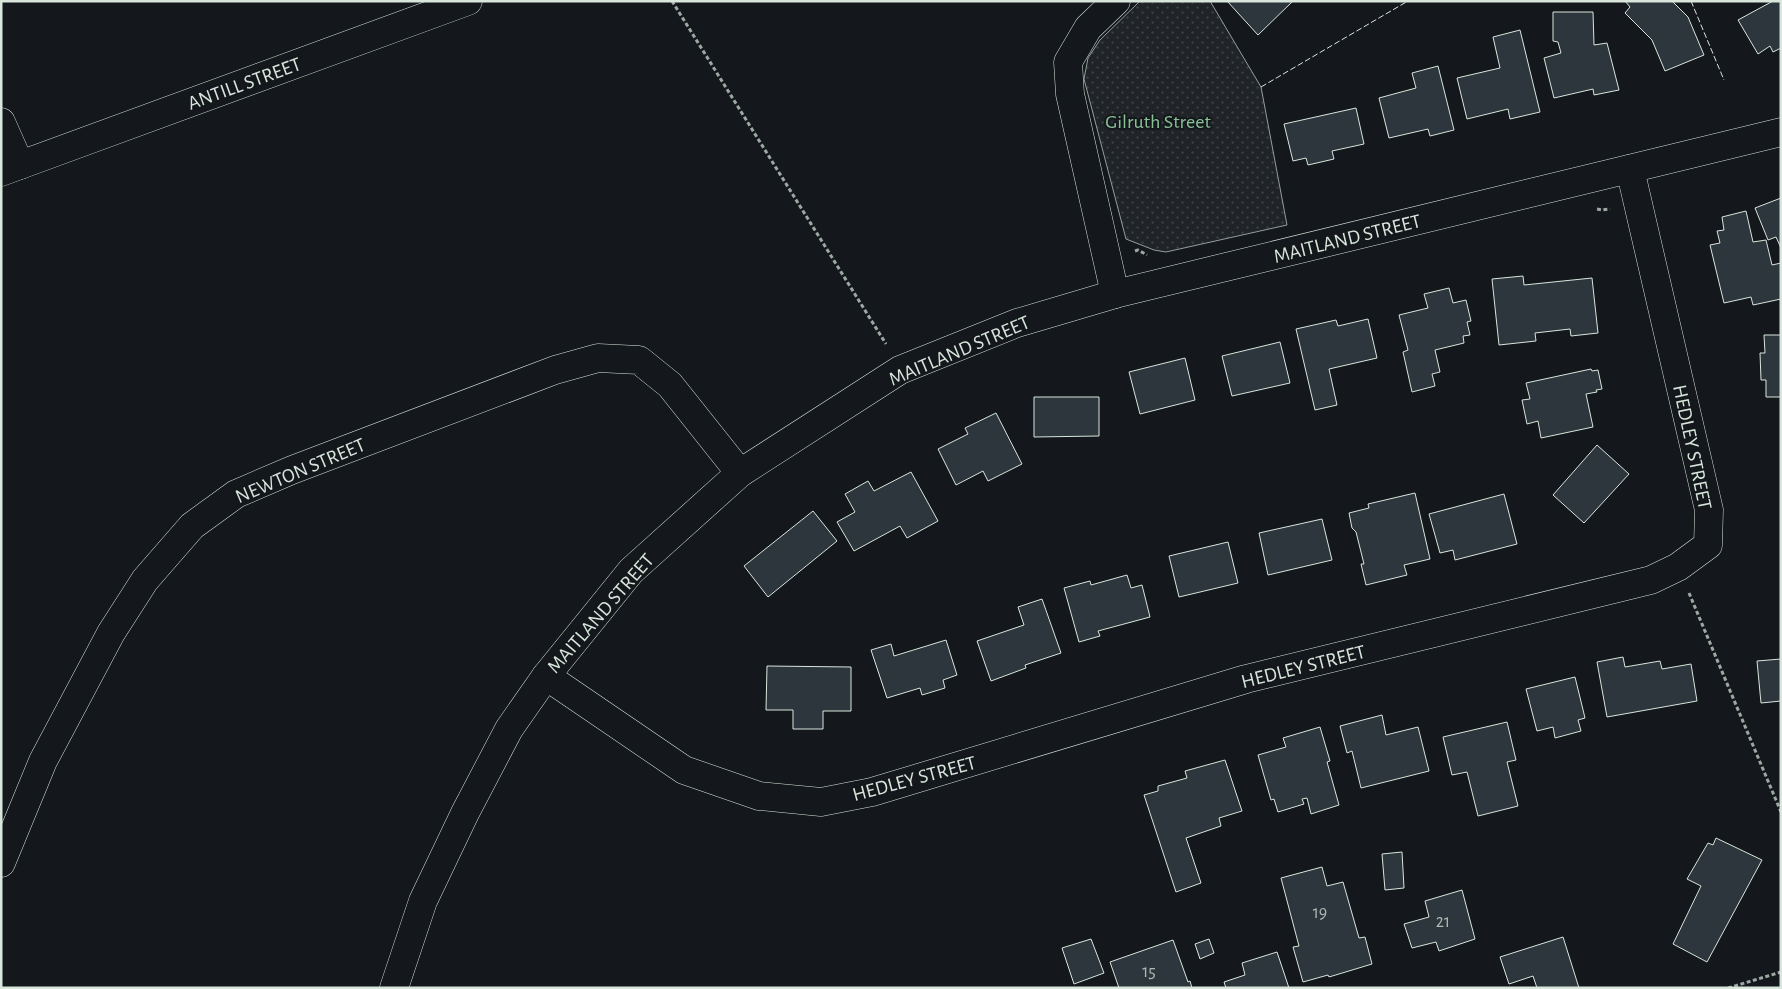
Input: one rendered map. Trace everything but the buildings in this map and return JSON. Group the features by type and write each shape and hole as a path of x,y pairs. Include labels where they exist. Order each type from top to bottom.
{"street":[{"name":"ANTILL STREET","path":"1,122 11,169 468,1"},
{"path":"1116,1 1088,28 1068,62 1070,94 1116,294"},
{"name":"MAITLAND STREET","path":"394,988 422,901 509,729 546,676 631,571 740,473 900,370 1017,323 1116,294 1781,132"},
{"name":"HEDLEY STREET","path":"546,676 684,770 760,796 821,802 872,792 1246,679 1651,580 1678,567 1708,545 1709,510 1630,169"},
{"name":"NEWTON STREET","path":"1,863 43,761 116,625 145,580 192,526 236,494 292,470 537,377 598,358 639,360 670,385 740,473"}],"path":[{"path":"672,1 890,351"},
{"path":"1595,208 1602,210"},
{"path":"1678,567 1781,812"},
{"path":"1728,988 1781,972"}],"green space":[{"name":"Gilruth Street","path":"1140,1 1210,1 1261,87 1287,225 1166,252 1154,250 1126,239 1084,79 1088,58 1100,40"}],"fence":[{"path":"1261,87 1408,1"},
{"path":"1691,1 1724,80"}]}
